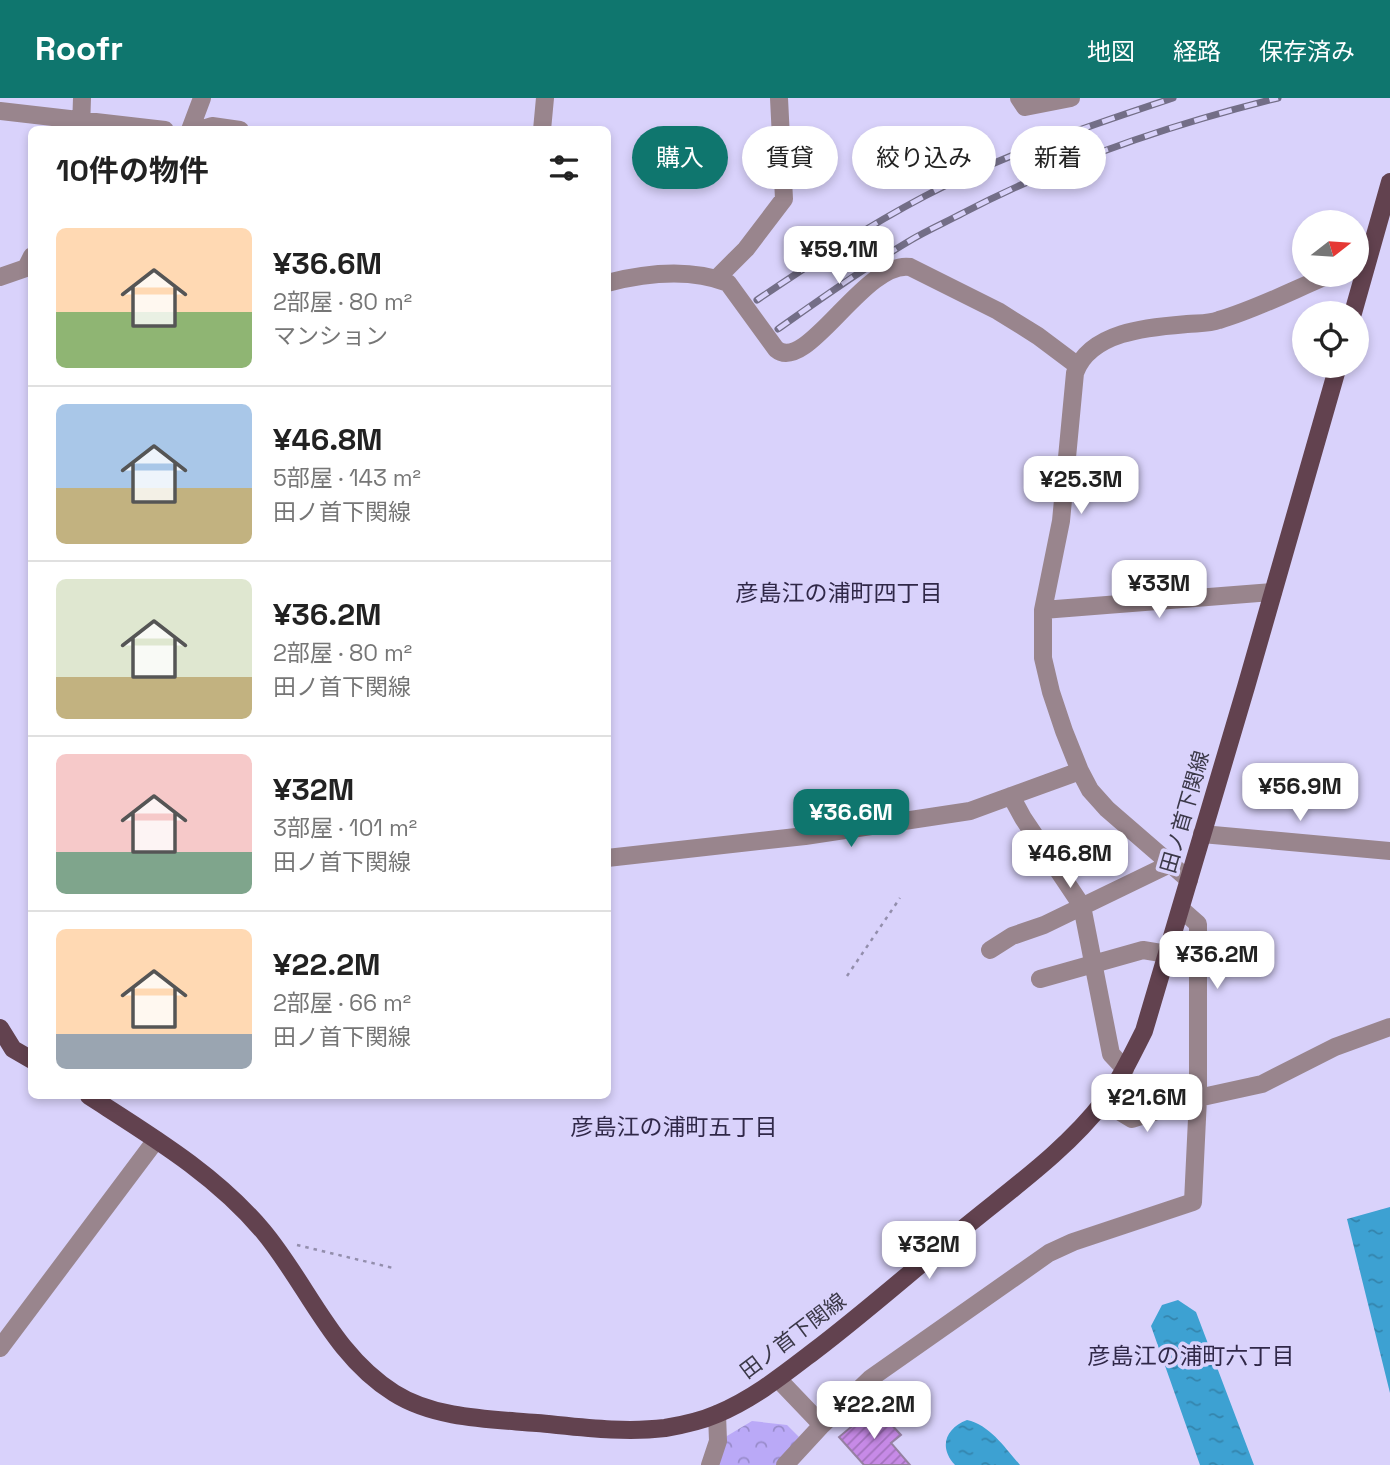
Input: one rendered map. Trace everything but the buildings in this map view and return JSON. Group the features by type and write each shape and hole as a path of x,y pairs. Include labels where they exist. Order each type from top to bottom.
{"main road":[{"path":"1369,243 1390,182"},
{"name":"田ノ首下関線","path":"94,1099 200,1170 248,1214 266,1234 348,1353 377,1381 412,1402 447,1413 598,1429 664,1428 689,1423 717,1414 749,1398 835,1335 1057,1150 1104,1102 1125,1069 1144,1031 1181,909 1335,378"},
{"path":"0,1028 7,1050 28,1058"}],"street":[{"path":"0,111 81,125 82,98"},
{"path":"192,126 202,98"},
{"path":"542,126 545,98"},
{"path":"716,279 746,248 784,199 779,98"},
{"path":"1019,98 1026,107 1071,98"},
{"path":"611,282 671,274 705,276 728,283 780,353 788,353 802,349 881,275 901,266 919,270 998,311 1078,366"},
{"path":"0,277 28,267"},
{"path":"1189,880 1107,809 1090,790 1064,731 1046,674 1041,646 1043,610 1061,521 1078,366 1094,349 1120,335 1170,325 1217,321 1300,287"},
{"path":"1043,610 1273,592"},
{"path":"611,858 805,836 970,811 1080,771"},
{"path":"1011,796 1082,906 1111,1054 1125,1069"},
{"path":"1202,834 1390,851"},
{"path":"990,950 1012,936 1044,926 1170,864"},
{"path":"785,1465 871,1378 1049,1253 1073,1242 1193,1202 1198,1098 1198,924 1181,909"},
{"path":"1040,979 1143,950 1167,954"},
{"path":"1104,1102 1132,1119 1198,1098 1262,1084 1335,1047 1390,1027"},
{"path":"0,1348 156,1140"},
{"path":"778,1379 822,1425"},
{"path":"710,1465 718,1441 717,1414"}],"path":[{"path":"847,976 900,898"},
{"path":"297,1245 393,1268"}],"green space":[{"path":"752,1421 787,1425 799,1437 776,1465 717,1465 727,1436"}],"water":[{"path":"1390,1207 1390,1393 1347,1219"},
{"path":"1178,1300 1196,1312 1254,1465 1200,1465 1151,1326 1162,1305"},
{"path":"967,1420 990,1432 1020,1465 955,1465 947,1452 947,1439 954,1428"}],"railway":[{"path":"757,300 860,233 955,181 1047,142 1173,98"},
{"path":"778,329 894,250 1001,194 1117,146 1278,98"}],"district":[{"name":"彦島江の浦町四丁目","path":"839,593"},
{"name":"彦島江の浦町五丁目","path":"674,1127"},
{"name":"彦島江の浦町六丁目","path":"1191,1356"}]}
